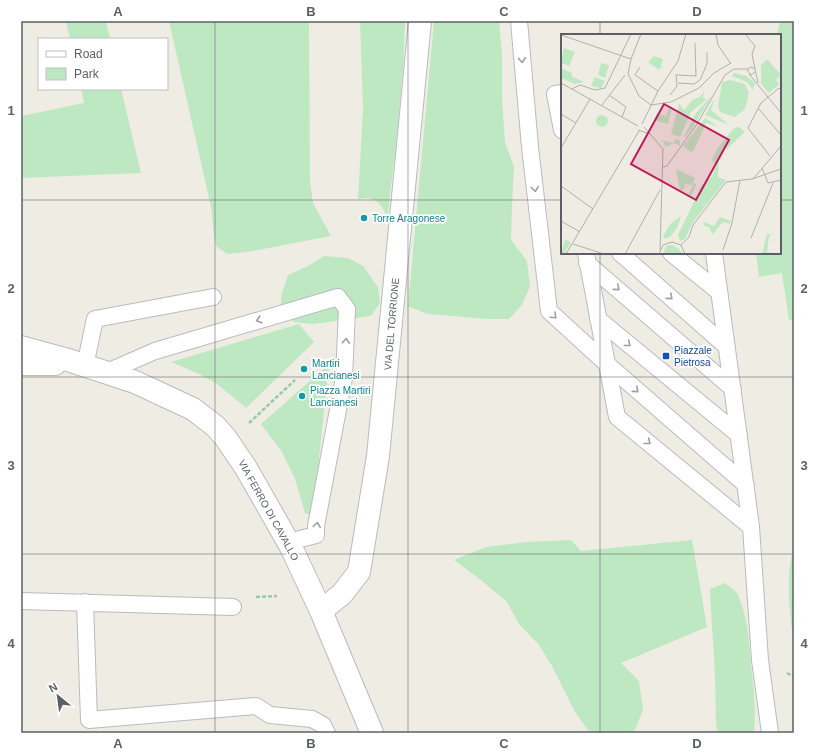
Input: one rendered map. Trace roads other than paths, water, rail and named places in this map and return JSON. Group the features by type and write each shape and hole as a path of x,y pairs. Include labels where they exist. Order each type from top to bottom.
{"street":[{"name":"VIA DEL TORRIONE","path":"321,611 342,594 359,572 378,456 420,21"},
{"name":"VIA FERRO DI CAVALLO","path":"21,347 47,353 135,382 193,409 215,426 225,437 246,468 288,542 321,611 372,733"},
{"name":"VIA FERRO DI CAVALLO","path":"21,364 46,363 84,366"}],"lane":[{"path":"519,21 530,147 549,311 607,364 746,485"},
{"path":"561,93 555,94 561,125"},
{"path":"621,254 727,347"},
{"path":"672,254 719,292"},
{"path":"714,254 752,527 760,660 770,733"},
{"path":"587,258 617,417 752,527"},
{"path":"587,258 733,389"},
{"path":"84,366 95,319 213,297"},
{"path":"106,372 155,351 338,297 347,309 344,378 316,526 316,535 288,542"},
{"path":"598,319 739,435"},
{"path":"21,602 85,602 233,607"},
{"path":"85,602 89,720 256,706 270,715 312,719 323,725 327,733"}],"place":[{"name":"Torre Aragonese","path":"364,218"},
{"name":"Piazzale Pietrosa","path":"666,356"},
{"name":"Martiri Lancianesi","path":"304,369"},
{"name":"Piazza Martiri Lancianesi","path":"302,396"}]}
